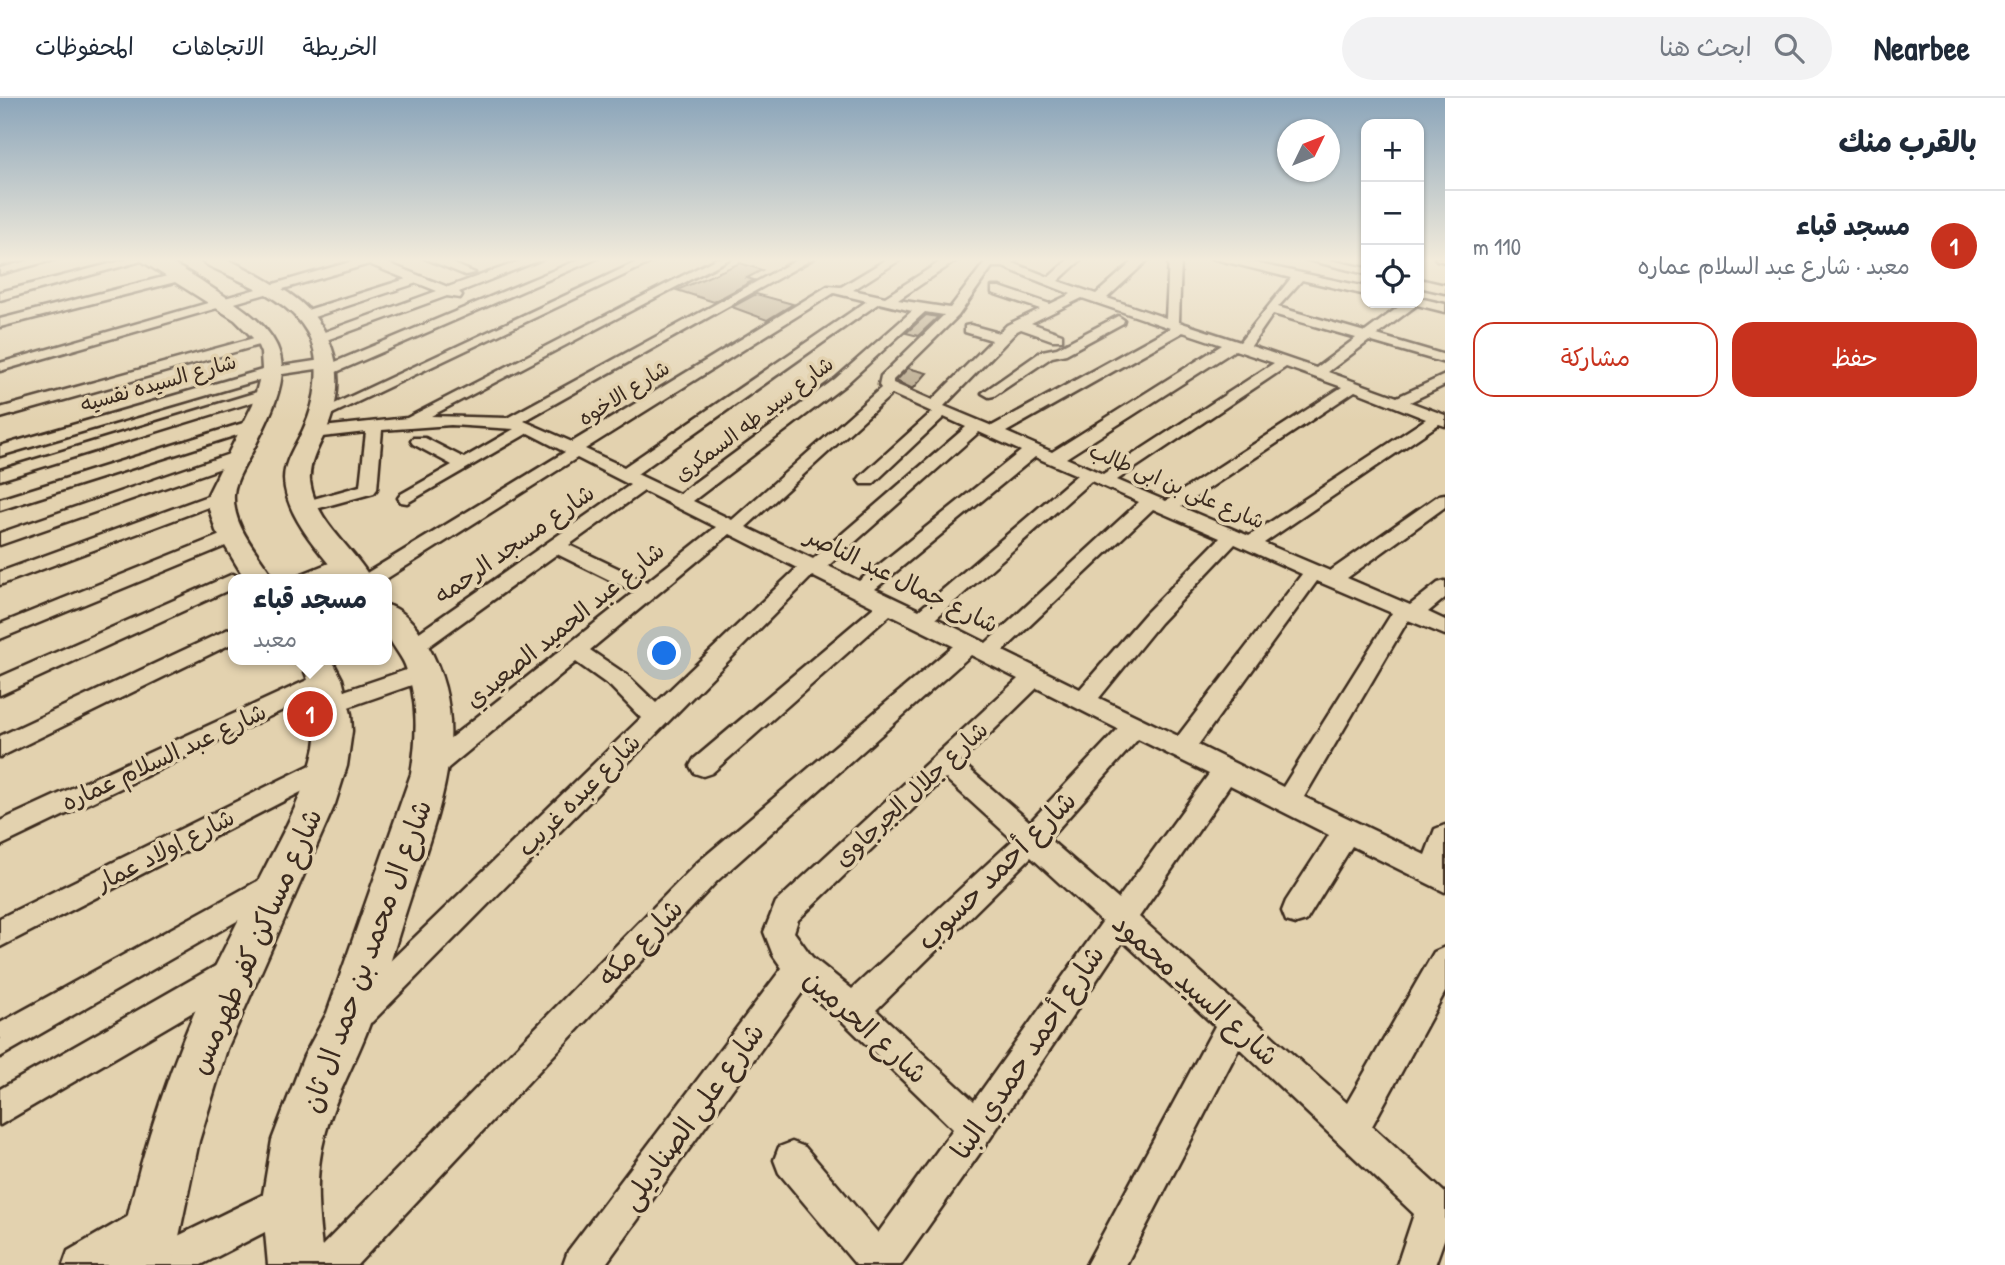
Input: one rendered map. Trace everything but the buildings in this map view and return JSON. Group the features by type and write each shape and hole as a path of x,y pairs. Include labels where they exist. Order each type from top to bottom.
{"street":[{"path":"0,323 41,312"},
{"path":"0,366 181,312"},
{"path":"237,312 265,339 274,356 274,371 267,393 221,496 244,574"},
{"path":"297,312 321,338 329,366 317,424 299,464 297,481 305,507 351,571"},
{"path":"321,338 394,312"},
{"name":"شارع السيده نفسيه","path":"0,451 274,371 329,366 466,312"},
{"path":"317,424 543,312"},
{"path":"405,424 620,312"},
{"path":"407,498 465,464 519,425 714,312"},
{"name":"شارع الاخوه","path":"380,574 795,312"},
{"path":"625,474 865,312"},
{"name":"شارع سيد طه السمكرى","path":"681,501 840,382 917,312"},
{"path":"890,388 886,385 886,379 947,312"},
{"path":"1015,312 1027,322 1057,337"},
{"path":"867,480 939,408 1000,338 1045,312"},
{"path":"1139,312 1319,372 1441,419"},
{"path":"1177,312 1177,325"},
{"path":"1054,458 1238,345 1267,312"},
{"path":"1283,312 1445,359"},
{"path":"1319,372 1398,312"},
{"path":"959,382 996,395 1047,354 1061,351 1118,320"},
{"name":"شارع عبده غريب","path":"346,1026 813,566 986,428 1177,325"},
{"path":"970,328 1000,338"},
{"path":"0,413 265,339"},
{"path":"12,348 26,345 34,356"},
{"path":"922,619 1098,477 1286,361"},
{"path":"1398,402 1445,379"},
{"path":"980,648 1161,504 1355,385"},
{"name":"شارع على بن ابى طالب","path":"890,388 1445,628"},
{"name":"شارع عبد الحميد الصعيدي","path":"433,766 648,591 733,526 890,388"},
{"path":"0,475 267,393"},
{"path":"1084,700 1153,618 1242,539 1441,419"},
{"name":"شارع جمال عبد الناصر","path":"317,424 374,427 471,420 519,425 862,589 1439,876"},
{"path":"0,505 253,425"},
{"path":"305,507 368,489 374,427"},
{"path":"419,440 465,464"},
{"path":"862,589 1034,449"},
{"path":"0,539 238,456"},
{"name":"شارع مسجد الرحمه","path":"408,645 558,547 645,483"},
{"path":"0,579 221,496"},
{"path":"1182,748 1323,575 1445,499"},
{"path":"0,632 233,536"},
{"path":"558,547 648,591"},
{"path":"0,687 228,585"},
{"path":"1288,801 1408,612 1445,588"},
{"path":"702,766 890,604"},
{"path":"0,747 228,636"},
{"name":"شارع ال محمد بن حمد ال ثان","path":"296,1265 289,1200 298,1140 321,1073 346,1026 433,766 435,731 431,700 408,645"},
{"name":"شارع مكه","path":"331,1265 706,872 980,648"},
{"path":"575,652 606,669 634,692 656,719"},
{"name":"شارع مسجد الرحمه","path":"326,681 362,665"},
{"name":"شارع جلال الجرجاوى","path":"786,912 1036,676"},
{"name":"شارع مساكن كفر طهرمس","path":"145,1265 152,1222 192,1082 214,1022 316,804 329,766 336,732 326,681"},
{"name":"شارع عبد السلام عماره","path":"0,834 326,681"},
{"name":"شارع أحمد حسوب","path":"853,1010 1031,840 1135,727"},
{"name":"شارع السيد محمود","path":"945,763 1235,1022 1439,1213"},
{"name":"شارع اولاد عمار","path":"0,933 329,766"},
{"name":"شارع أحمد حمدي البنا","path":"878,1264 977,1128 1118,919 1226,770"},
{"path":"1296,911 1348,830"},
{"path":"1439,876 1445,837"},
{"path":"0,1041 281,881"},
{"name":"شارع الحرمين","path":"786,912 779,932 783,945 802,968 853,1010 977,1128"},
{"path":"1351,1130 1445,962"},
{"path":"0,1108 239,968"},
{"name":"شارع على الصناديلى","path":"582,1265 802,968"},
{"path":"1105,1265 1235,1022"},
{"path":"792,1160 878,1264"},
{"path":"161,1265 289,1200"},
{"path":"1416,1265 1439,1213"},
{"path":"82,1265 152,1222"}],"place":[{"name":"مسجد قباء","path":"310,714"}]}
